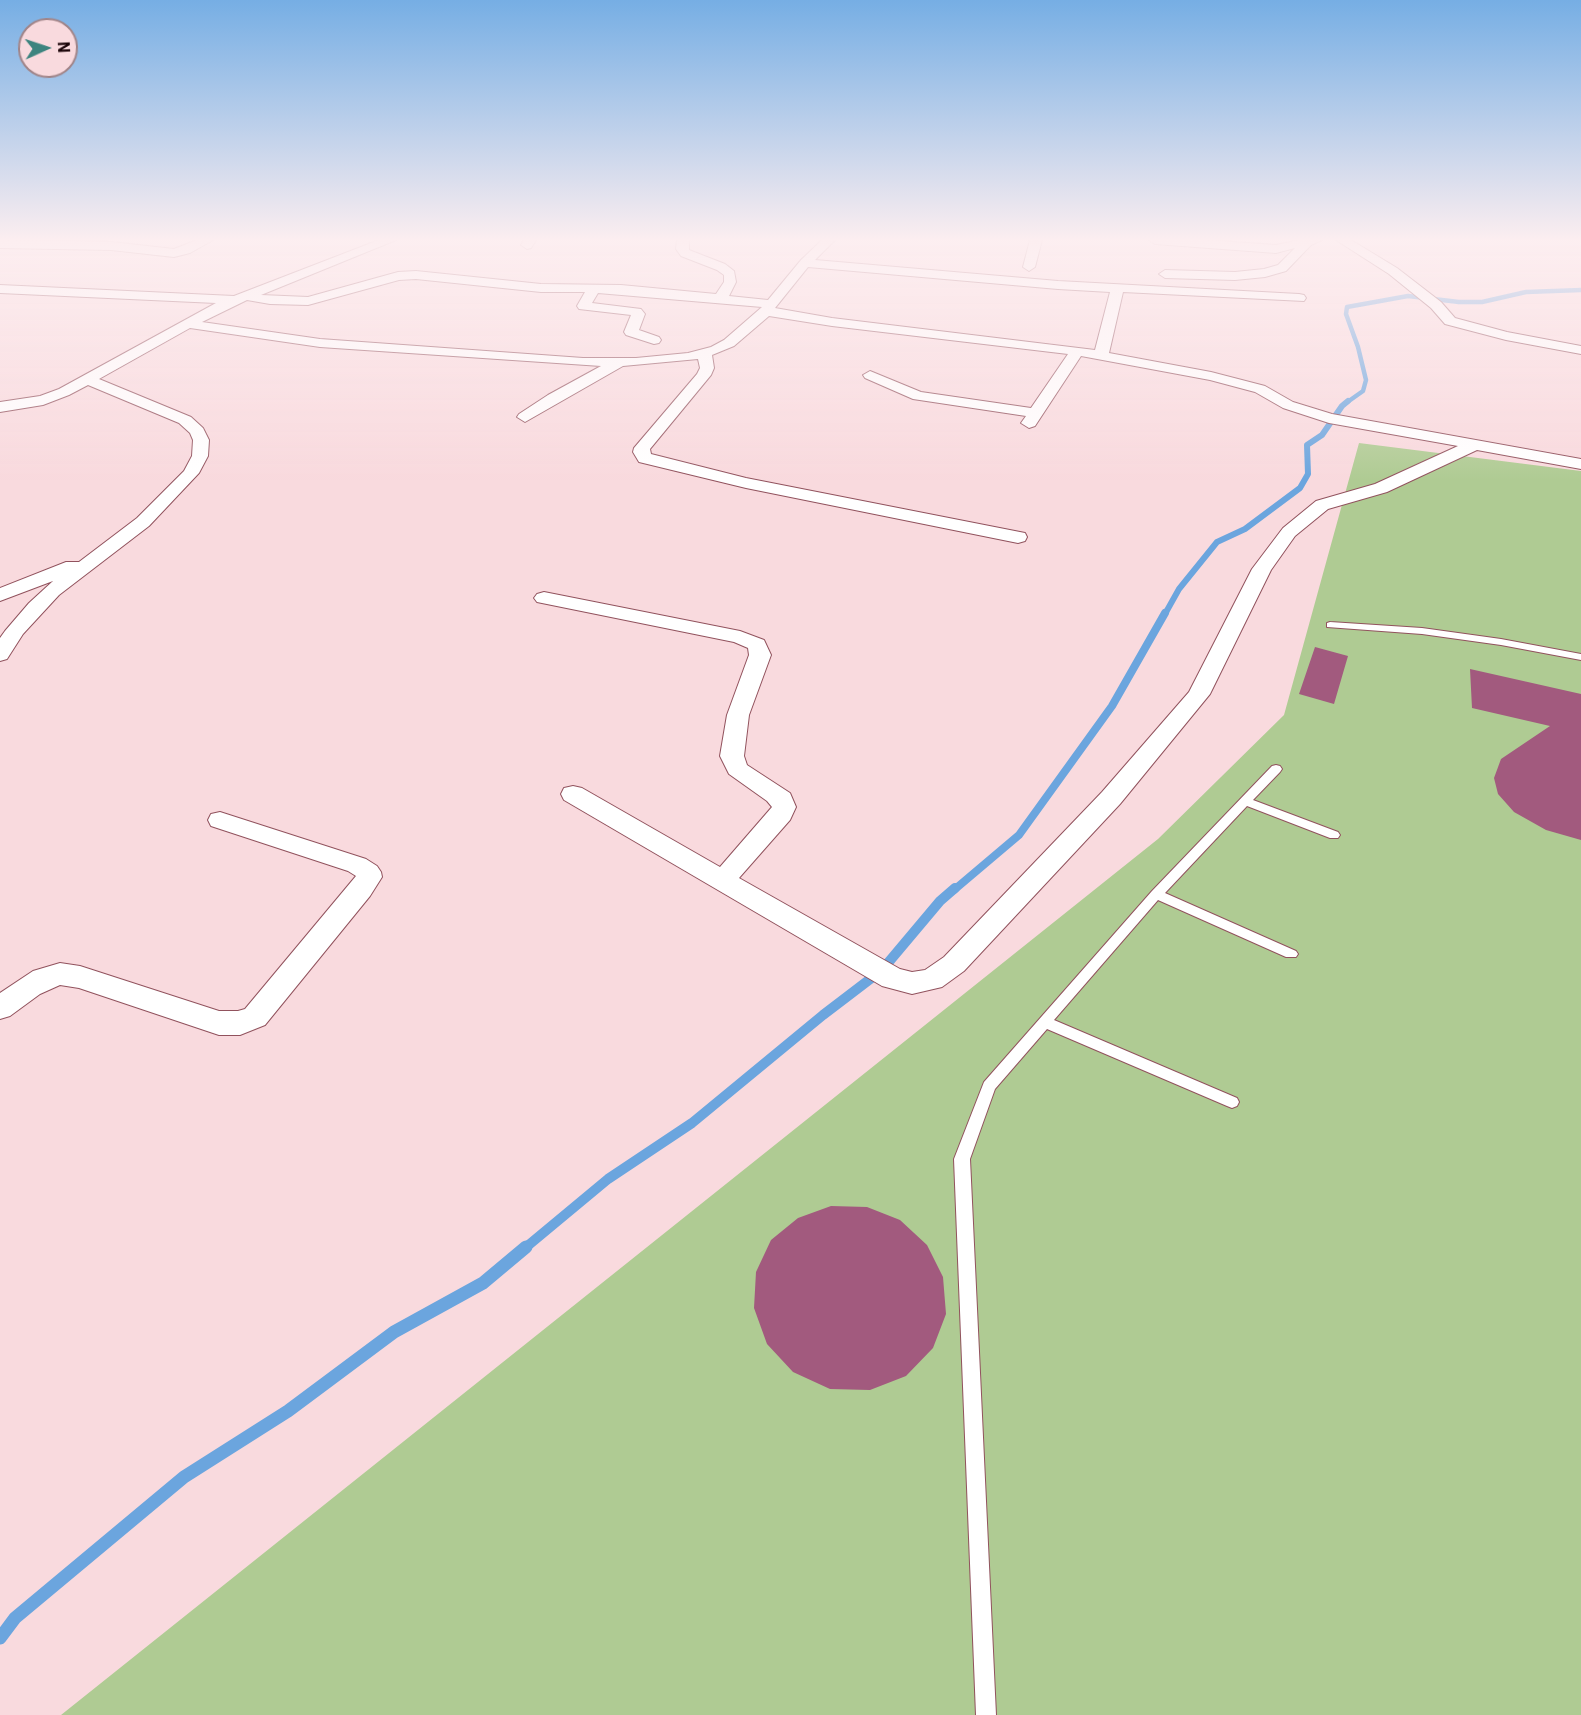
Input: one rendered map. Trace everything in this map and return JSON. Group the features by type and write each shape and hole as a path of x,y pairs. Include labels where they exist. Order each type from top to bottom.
{"street":[{"path":"0,407 43,400 90,380 196,320"},
{"path":"635,320 630,332 654,340"},
{"path":"188,324 320,343 376,348 583,362 620,362 663,360 705,354 729,343 755,320"},
{"path":"824,320 1077,351 1232,380 1260,389 1301,410 1337,419 1581,464"},
{"path":"1101,357 1110,320"},
{"path":"1449,320 1506,336 1581,350"},
{"path":"870,375 918,396 1032,418 1077,351"},
{"path":"705,354 707,368 704,375 642,448 641,452 645,458 746,483 1018,537"},
{"path":"525,417 553,398 620,362"},
{"path":"0,655 15,631 36,607 96,557 143,522 173,493 200,456 201,440 197,431 185,420 90,380"},
{"path":"573,794 882,972 901,981 921,982 932,979 954,964 1111,798 1199,694 1262,569 1289,532 1322,505 1381,488 1475,445"},
{"path":"0,595 96,557"},
{"path":"544,598 740,637 757,644 760,655 738,715 732,756 737,769 781,799 784,807 781,814 723,880"},
{"path":"0,1008 30,986 60,974 80,977 219,1023 240,1023 255,1017 361,890 369,877 368,872 357,865 220,820"}],"lane":[{"path":"1330,625 1422,631 1581,657"},
{"path":"986,1715 962,1159 989,1086 1156,894 1276,769"},
{"path":"1245,801 1334,835"},
{"path":"1156,894 1291,954"},
{"path":"1045,1022 1232,1102"}],"green space":[{"path":"1359,443 1581,471 1581,1715 61,1715 1158,839 1284,715"}],"building":[{"path":"1315,647 1348,656 1334,704 1299,694"},
{"path":"1470,669 1581,694 1581,840 1546,830 1514,812 1498,794 1494,778 1501,759 1550,726 1472,708"},
{"path":"831,1206 867,1207 900,1220 927,1245 943,1277 946,1314 933,1348 906,1376 870,1390 830,1389 793,1372 767,1344 754,1308 756,1272 771,1240 798,1218"}],"waterway":[{"path":"1346,403 1363,391 1366,380 1348,320"},
{"path":"1165,614 1179,589 1217,542 1245,529 1300,488 1308,474 1307,445 1322,435 1348,401"},
{"path":"954,890 1019,835 1112,706 1165,613"},
{"path":"525,1248 608,1179 692,1123 823,1015 882,970 940,901 955,888"},
{"path":"0,1638 15,1618 184,1477 288,1411 394,1332 483,1283 526,1247"}]}
